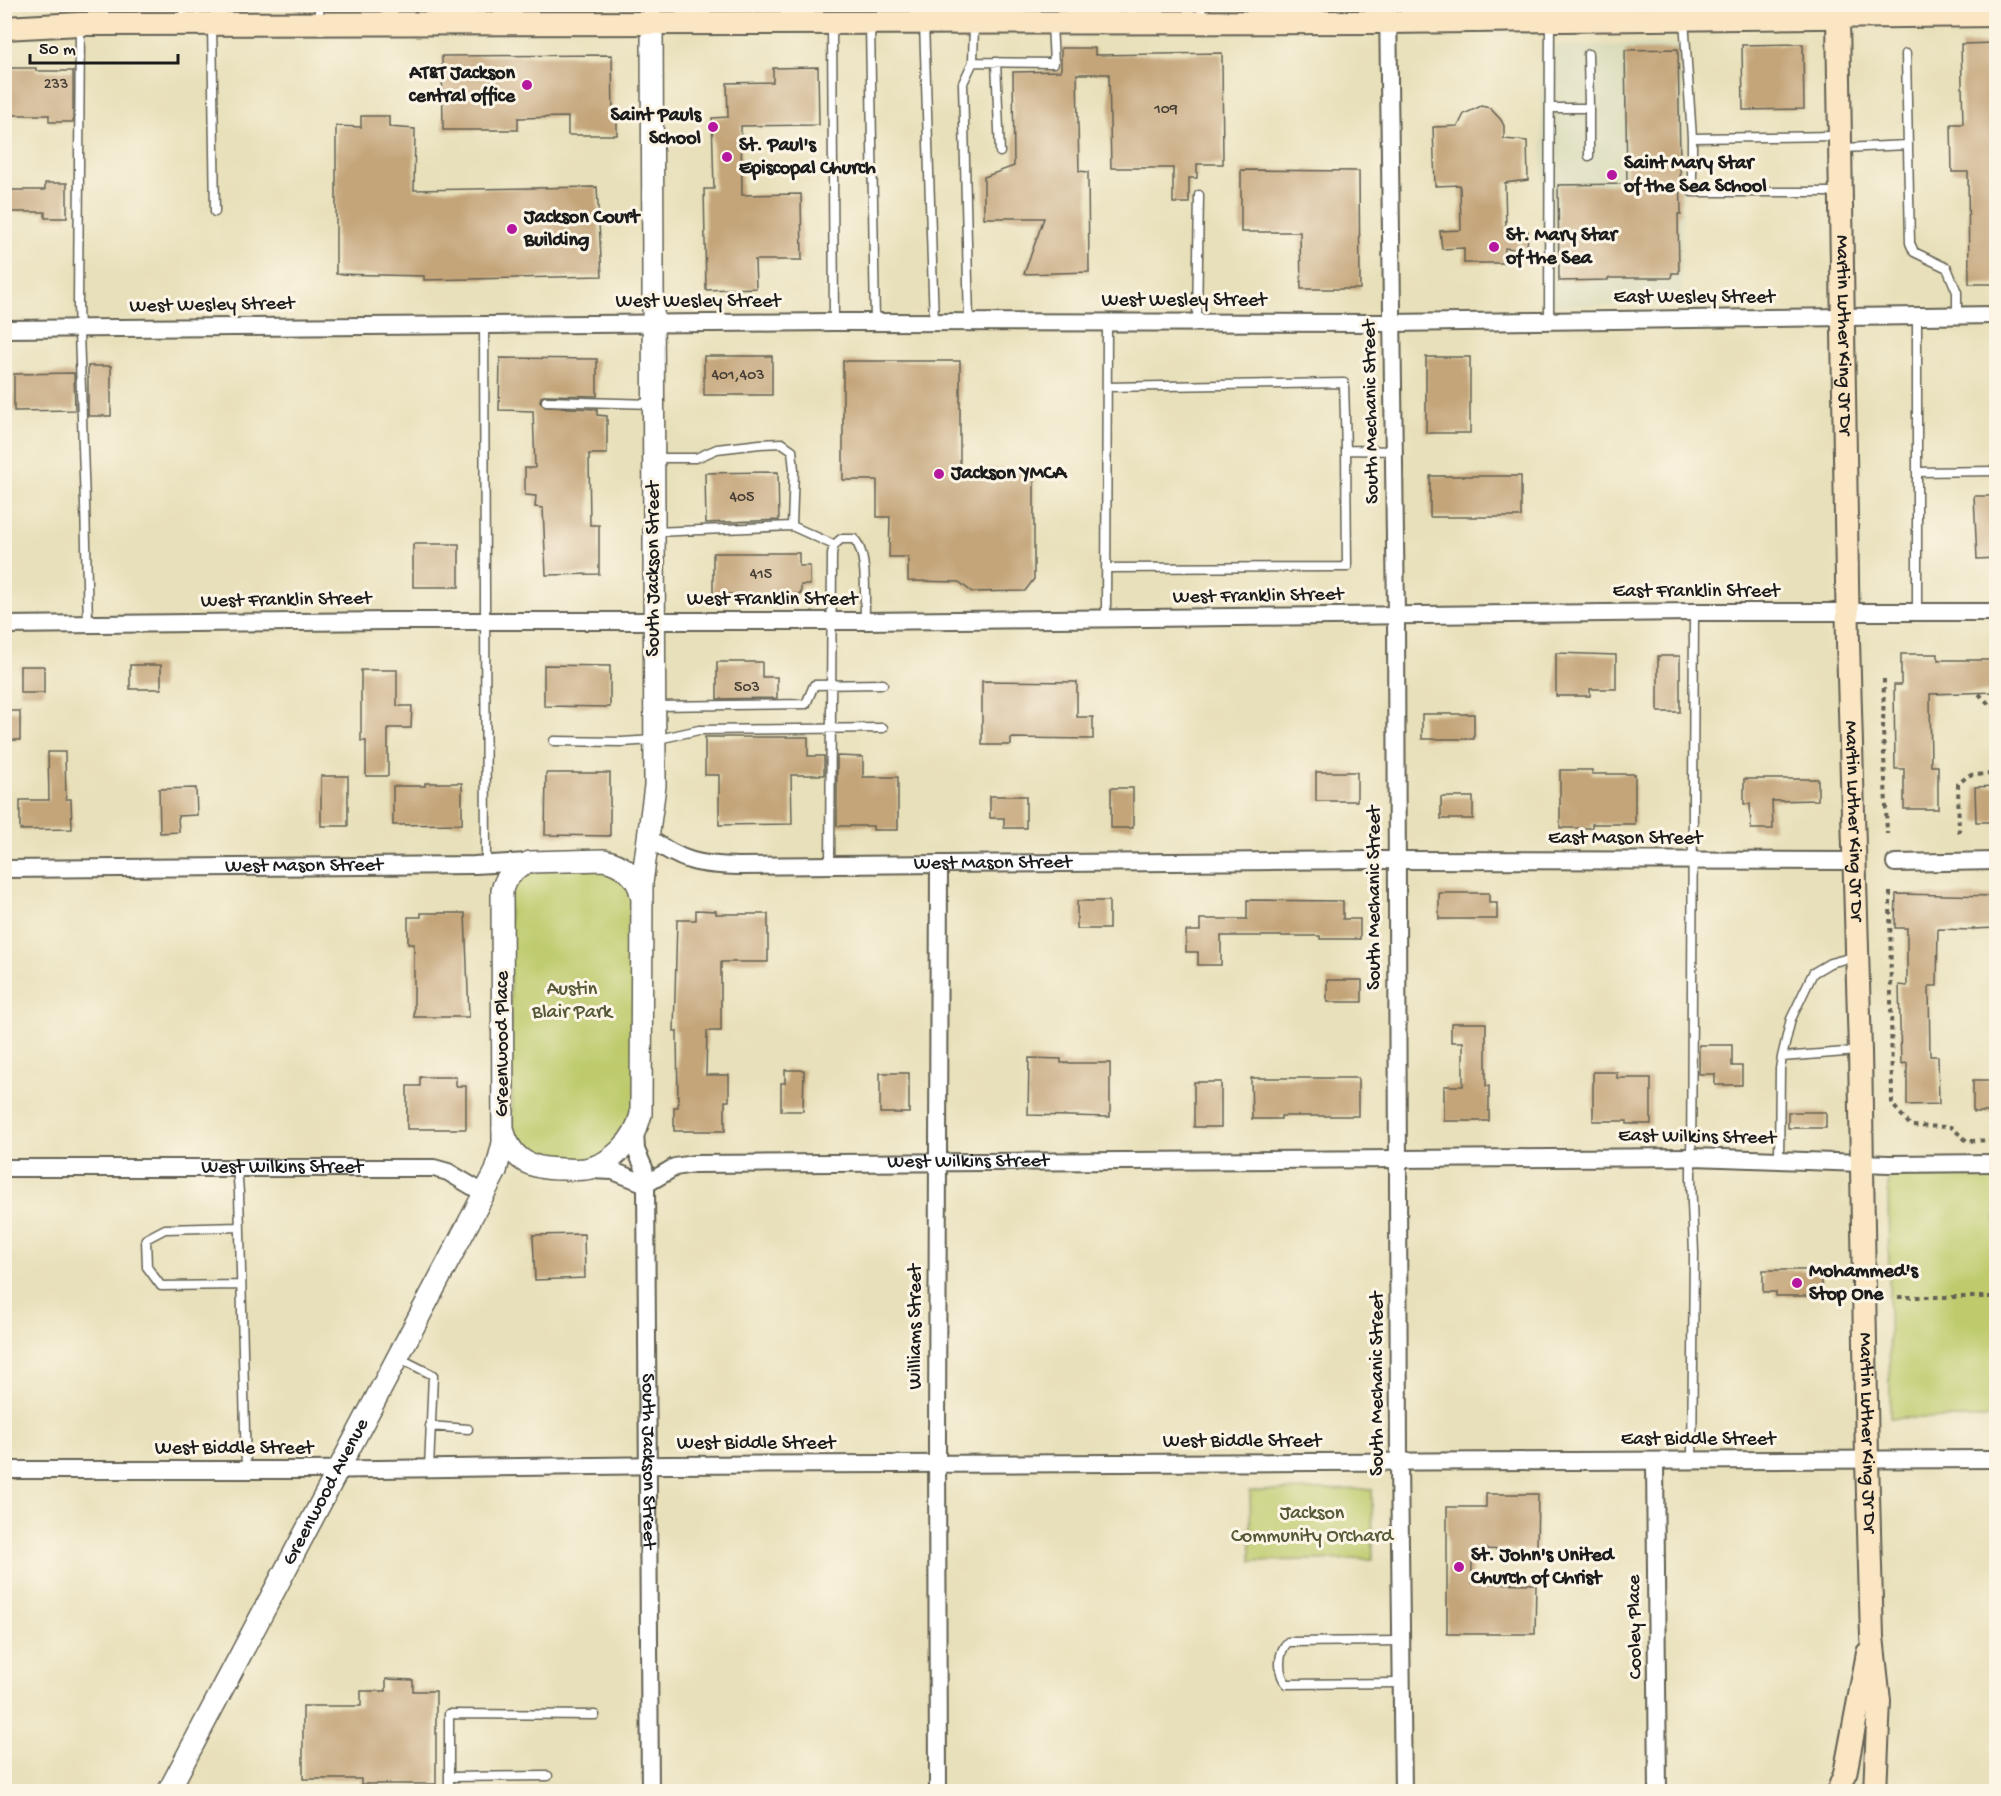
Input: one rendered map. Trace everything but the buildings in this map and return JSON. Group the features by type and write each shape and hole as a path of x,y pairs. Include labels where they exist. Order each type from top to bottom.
{"main road":[{"path":"4,28 80,24 183,14 212,24 319,14 652,14 832,24 924,23 1007,14 1063,16 1131,13 1838,11 1996,15"},
{"name":"Martin Luther King Jr Dr","path":"1838,11 1842,318 1858,956 1867,1460 1872,1637 1879,1701 1875,1791"},
{"name":"Martin Luther King Jr Dr","path":"1838,1791 1845,1774 1872,1637"}],"street":[{"name":"South Mechanic Street","path":"1388,13 1396,616 1397,1158 1403,1791"},
{"name":"South Jackson Street","path":"584,1169 597,1165 616,1154 635,1131 642,1102 641,899 655,786 652,14"},
{"name":"East Wesley Street","path":"1391,323 1996,315"},
{"name":"West Wesley Street","path":"4,329 834,322 1391,323"},
{"name":"East Franklin Street","path":"1396,616 1694,612 1996,612"},
{"name":"West Franklin Street","path":"4,625 1396,616"},
{"name":"West Mason Street","path":"4,869 480,864 604,860 632,853 649,838 675,856 706,865 739,866 1396,860"},
{"path":"604,860 615,863 628,872 639,885 641,899"},
{"name":"East Mason Street","path":"1396,860 1855,861"},
{"path":"1895,863 1996,861"},
{"path":"502,891 508,876 519,866 530,862"},
{"path":"480,864 502,891"},
{"name":"Williams Street","path":"938,1791 939,864"},
{"name":"Greenwood Place","path":"486,1194 502,1153 502,891"},
{"path":"503,1129 507,1144 513,1153 528,1164 546,1169"},
{"name":"South Jackson Street","path":"635,1131 635,1144 644,1168 646,1184 650,1791"},
{"name":"East Wilkins Street","path":"1397,1158 1693,1157 1889,1164 1996,1163"},
{"name":"West Wilkins Street","path":"646,1184 675,1167 693,1164 1397,1158"},
{"name":"West Wilkins Street","path":"4,1168 434,1168 448,1172 486,1194"},
{"path":"486,1194 512,1174 526,1170 584,1169 613,1172 646,1184"},
{"name":"Greenwood Avenue","path":"168,1791 473,1212 486,1194"},
{"name":"East Biddle Street","path":"1399,1462 1996,1459"},
{"name":"Cooley Place","path":"1654,1461 1659,1791"},
{"name":"West Biddle Street","path":"4,1470 1399,1462"}],"lane":[{"path":"1684,11 1692,138 1692,192 1840,192"},
{"path":"1549,321 1550,12"},
{"path":"973,62 1054,63 1063,16"},
{"path":"964,17 973,62 963,83 969,322"},
{"path":"924,23 934,322"},
{"path":"80,24 78,328 88,624"},
{"path":"212,24 215,212"},
{"path":"832,24 834,322"},
{"path":"870,24 874,323"},
{"path":"1588,54 1589,156"},
{"path":"1906,54 1910,243 1914,252 1947,268 1957,292 1957,315"},
{"path":"996,62 1000,152"},
{"path":"1550,108 1588,108"},
{"path":"1692,138 1908,145"},
{"path":"1197,322 1198,195"},
{"path":"1917,315 1917,613"},
{"path":"1106,619 1107,321"},
{"path":"480,864 486,622 484,324"},
{"path":"1106,568 1347,567 1344,383 1107,387"},
{"path":"546,401 654,404"},
{"path":"653,458 696,458 717,449 782,443 792,450 794,470 792,526"},
{"path":"1346,450 1394,451"},
{"path":"1917,472 1996,471"},
{"path":"654,532 792,526 834,545"},
{"path":"830,865 834,545 841,539 854,539 859,544 863,556 865,621"},
{"path":"1692,1461 1694,612"},
{"path":"654,706 806,704 814,685 883,684"},
{"path":"554,741 654,740 699,730 883,728"},
{"path":"1779,1160 1780,1069 1791,1019 1813,973 1830,963 1858,956"},
{"path":"1782,1057 1860,1051"},
{"path":"237,1167 246,1470"},
{"path":"240,1227 165,1229 146,1239 147,1267 161,1286 241,1285"},
{"path":"398,1358 433,1375 429,1468"},
{"path":"430,1426 468,1429"},
{"path":"1401,1641 1288,1642 1281,1653 1282,1679 1287,1684 1401,1683"},
{"path":"449,1791 449,1714 595,1715"},
{"path":"449,1776 548,1776"}],"path":[{"path":"1884,679 1883,728 1887,834"},
{"path":"1979,694 1990,705 1996,705"},
{"path":"1959,833 1958,784 1970,775 1996,774"},
{"path":"1890,892 1892,1104 1911,1126 1952,1127 1967,1141 1996,1140"},
{"path":"1898,1297 1996,1297"}],"shaded area":[{"name":"Saint Mary Star of the Sea School","path":"1684,45 1682,304 1543,306 1541,46"}],"green space":[{"name":"Austin Blair Park","path":"604,860 635,879 641,1114 597,1165 513,1153 508,876"},
{"path":"1996,1170 1996,1418 1890,1418 1888,1171"},
{"name":"Jackson Community Orchard","path":"1372,1489 1373,1559 1251,1561 1250,1491"}],"place":[{"name":"AT&T Jackson central office","path":"527,85"},
{"name":"Saint Pauls School","path":"713,127"},
{"name":"St. Paul's Episcopal Church","path":"727,157"},
{"name":"Saint Mary Star of the Sea School","path":"1612,175"},
{"name":"Jackson Court Building","path":"512,229"},
{"name":"St. Mary Star of the Sea","path":"1494,247"},
{"name":"Jackson YMCA","path":"939,474"},
{"name":"Mohammed's Stop One","path":"1797,1283"},
{"name":"St. John's United Church of Christ","path":"1459,1567"}]}
